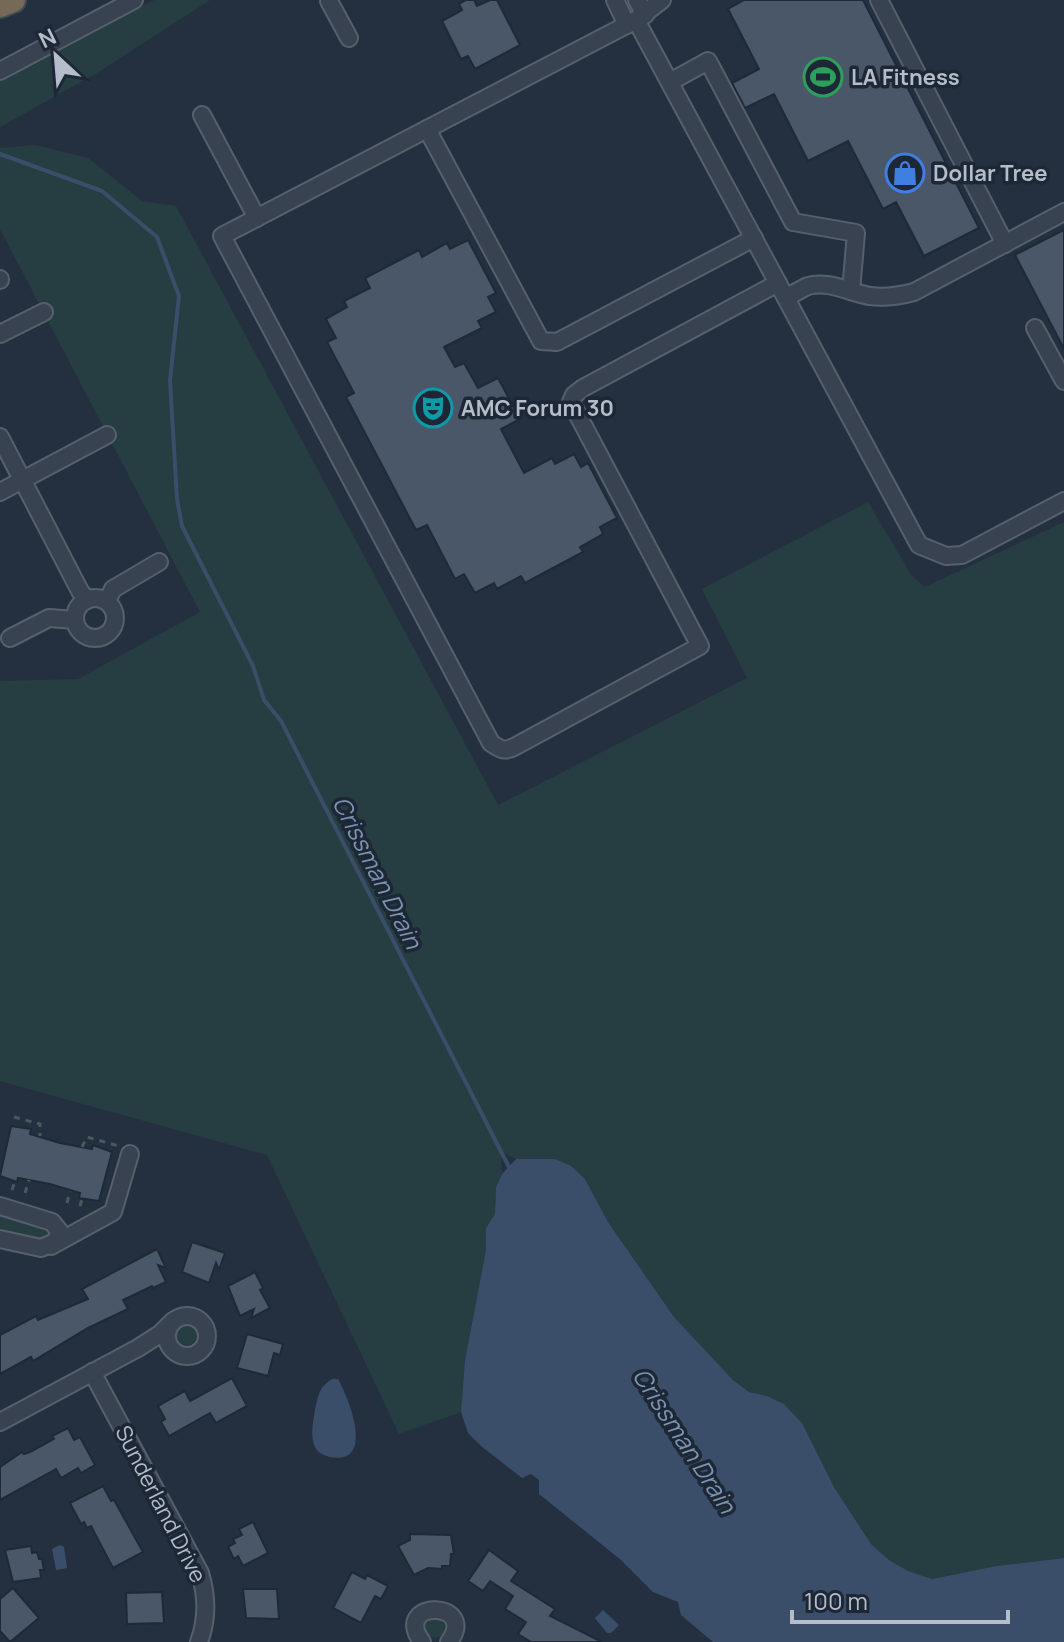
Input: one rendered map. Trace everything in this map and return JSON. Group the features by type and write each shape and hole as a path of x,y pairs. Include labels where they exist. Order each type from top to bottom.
{"highway":[{"path":"1,2 13,0"}],"street":[{"path":"0,71 134,0"},
{"path":"615,0 636,15 919,545 946,556 962,555 1064,501"},
{"path":"662,0 427,129 222,236 491,743 507,751 700,646 574,413 571,402 574,395 782,290 818,285 874,297 914,292 1064,212"},
{"path":"879,0 1005,244"},
{"path":"329,1 349,38"},
{"path":"670,82 708,61 793,222 856,233 851,291"},
{"path":"202,115 257,218"},
{"path":"427,129 541,341 557,342 754,238"},
{"path":"0,334 44,312"},
{"path":"1035,328 1060,363 1064,381"},
{"path":"0,492 107,435"},
{"path":"0,437 87,600"},
{"path":"107,601 113,589 159,562"},
{"path":"101,598 107,601 115,613 114,628 109,634 95,639 81,633 75,620 78,608 87,600 101,598"},
{"path":"10,638 49,618 75,620"},
{"path":"0,1239 32,1247 49,1247 115,1209 127,1153"},
{"path":"0,1206 56,1224 84,1229"},
{"path":"49,1247 59,1237 56,1224"},
{"path":"0,1422 138,1348 173,1321 185,1316 197,1319 206,1336 198,1352 185,1356 160,1346 138,1348"},
{"path":"173,1321 167,1333 173,1350"},
{"name":"Sunderland Drive","path":"92,1372 200,1573 206,1610 199,1642"},
{"path":"422,1642 415,1627 425,1611 432,1608 450,1614 452,1634 462,1642"}],"path":[{"path":"14,1117 42,1125 40,1136"},
{"path":"28,1128 30,1121"},
{"path":"82,1147 87,1137 117,1144 127,1153"},
{"path":"95,1145 97,1139"},
{"path":"25,1193 29,1180"},
{"path":"12,1190 15,1181"},
{"path":"67,1203 70,1191"},
{"path":"80,1206 82,1199"}],"green space":[{"path":"154,0 210,0 97,73 0,127 0,82"},
{"path":"35,145 88,158 142,201 176,206 498,805 747,678 702,589 868,502 912,576 925,587 1064,522 1064,1558 996,1566 932,1579 889,1560 871,1544 834,1487 802,1423 784,1404 749,1392 733,1380 674,1317 608,1222 585,1179 555,1159 516,1159 501,1152 502,1174 496,1187 495,1214 486,1228 486,1250 465,1360 461,1412 399,1434 267,1155 0,1081 0,681 78,679 200,612 0,229 0,148"},
{"path":"0,1214 40,1224 50,1231 50,1236 44,1241 0,1231"},
{"path":"187,1325 194,1328 197,1335 194,1342 187,1345 180,1342 177,1335 180,1328"},
{"path":"435,1618 442,1621 445,1628 442,1635 435,1638 428,1635 425,1628 428,1621"}],"water":[{"path":"516,1159 555,1159 571,1166 585,1179 608,1222 674,1317 733,1380 749,1392 784,1404 802,1423 834,1487 871,1544 889,1560 932,1579 996,1566 1064,1558 1064,1642 713,1642 681,1615 678,1602 653,1592 621,1560 539,1494 539,1480 531,1474 522,1478 481,1446 468,1433 461,1412 465,1360 486,1250 486,1228 495,1214 496,1187 502,1174"},
{"path":"332,1379 338,1379 343,1388 355,1428 356,1441 352,1451 344,1457 321,1454 313,1438 318,1396"},
{"path":"60,1545 64,1547 67,1568 56,1570 52,1549"},
{"path":"603,1610 619,1625 611,1633 607,1633 595,1618"}],"building":[{"path":"474,0 477,6 497,0 520,45 475,69 468,56 461,59 442,21 462,10 459,4"},
{"name":"LA Fitness","path":"744,0 863,0 979,228 924,256 896,202 883,209 848,141 808,161 774,94 745,108 732,83 759,69 728,9"},
{"path":"1064,230 1064,349 1015,255"},
{"name":"AMC Forum 30","path":"468,240 496,293 488,297 496,312 478,321 482,328 444,347 455,367 464,363 478,388 498,378 520,419 501,429 524,473 552,458 555,464 574,454 581,467 588,463 617,518 600,527 603,534 580,547 583,552 525,583 521,576 497,589 494,583 475,593 464,574 455,579 427,525 416,530 346,397 354,393 327,342 336,338 326,319 347,307 344,301 370,288 365,278 419,250 422,257 447,243 450,249"},
{"path":"11,1126 31,1129 30,1134 60,1143 92,1149 93,1145 112,1152 99,1201 79,1198 80,1193 50,1184 18,1178 17,1182 0,1176"},
{"path":"192,1242 225,1253 219,1270 216,1263 209,1283 182,1272"},
{"path":"157,1249 166,1268 158,1265 166,1282 123,1300 128,1309 88,1328 33,1361 31,1357 0,1374 0,1335 36,1316 38,1320 88,1299 82,1289"},
{"path":"255,1272 270,1308 251,1318 254,1309 240,1316 228,1286"},
{"path":"247,1334 283,1344 280,1355 274,1353 268,1376 237,1368"},
{"path":"232,1378 247,1406 216,1423 210,1413 169,1436 161,1422 165,1419 158,1406 185,1391 190,1401"},
{"path":"68,1428 74,1440 80,1437 95,1465 81,1473 78,1468 61,1478 56,1469 0,1500 0,1467 22,1452 30,1452 54,1439 52,1436"},
{"path":"103,1486 143,1552 113,1568 91,1526 87,1528 84,1522 81,1524 70,1503"},
{"path":"253,1522 268,1553 243,1566 238,1556 234,1559 228,1547 235,1543 233,1539 242,1535 239,1529"},
{"path":"410,1534 451,1535 454,1554 451,1554 450,1566 428,1568 414,1575 398,1546 410,1540"},
{"path":"31,1546 32,1553 37,1552 39,1559 42,1559 44,1570 40,1570 41,1578 13,1582 5,1550"},
{"path":"489,1550 518,1571 511,1581 555,1609 550,1616 602,1642 531,1642 518,1634 526,1622 505,1609 513,1596 490,1581 483,1591 468,1581"},
{"path":"352,1572 365,1579 367,1575 388,1586 381,1599 375,1596 361,1623 333,1608"},
{"path":"13,1588 39,1618 10,1642 0,1631 0,1599"},
{"path":"243,1589 277,1589 279,1619 246,1618"},
{"path":"162,1592 164,1623 127,1624 126,1593"}],"waterway":[{"name":"Crissman Drain","path":"0,154 102,191 157,237 179,296 170,380 177,499 182,526 253,666 264,700 281,721 510,1169"}],"place":[{"name":"LA Fitness","path":"823,77"},
{"name":"Dollar Tree","path":"905,173"},
{"name":"AMC Forum 30","path":"433,408"}]}
